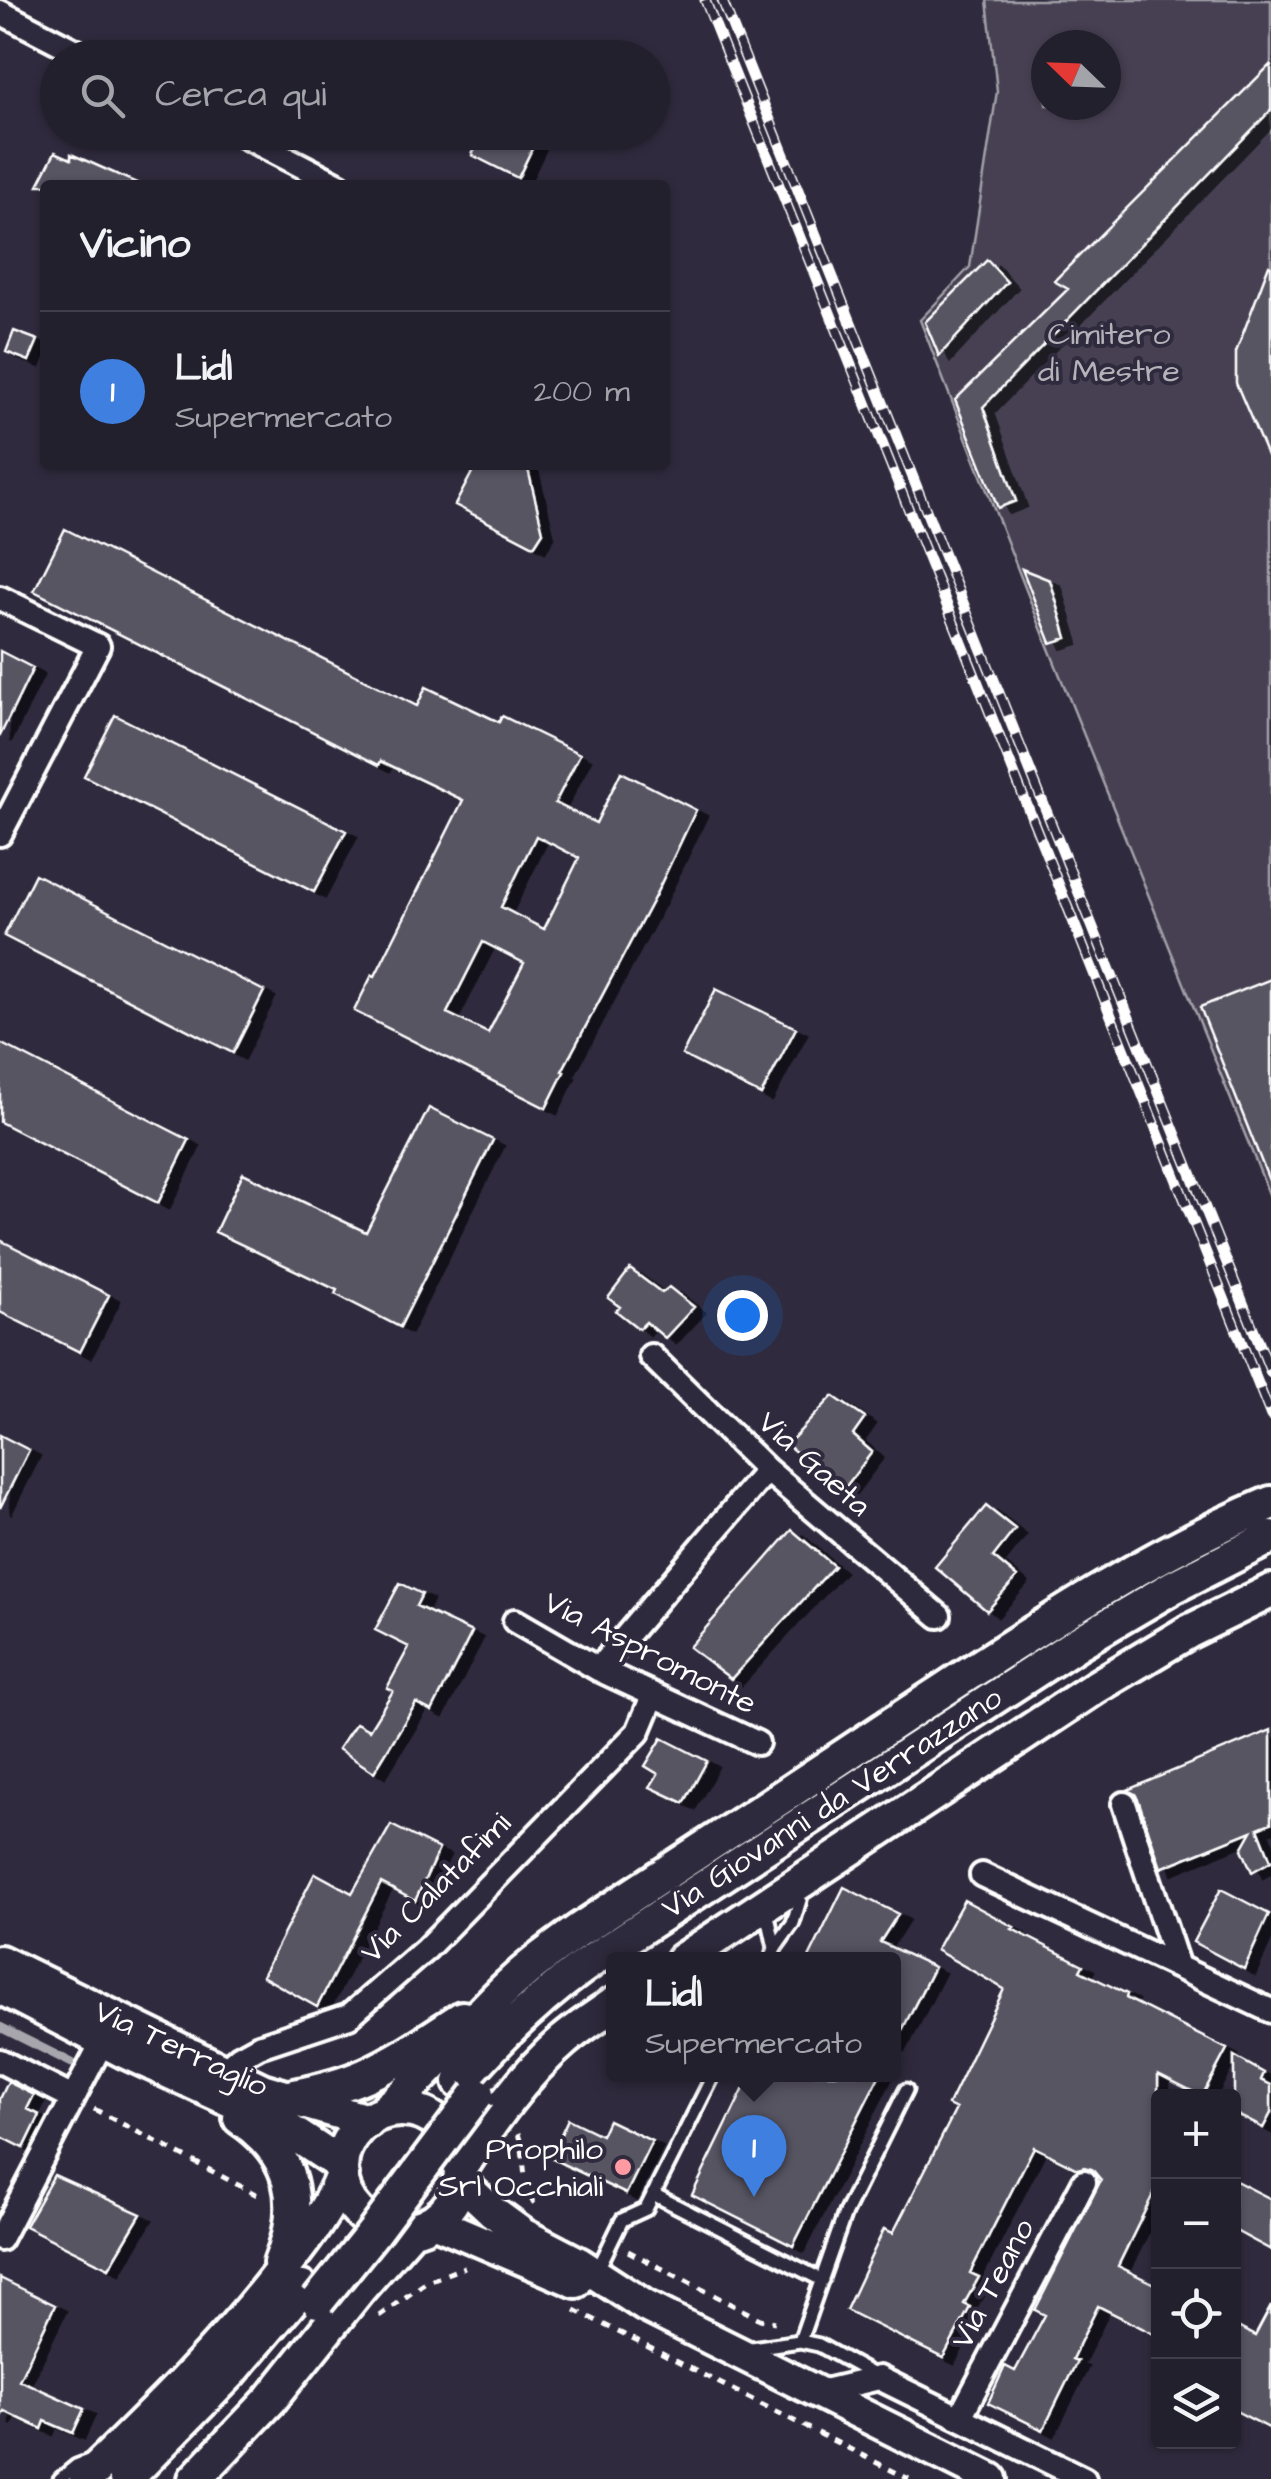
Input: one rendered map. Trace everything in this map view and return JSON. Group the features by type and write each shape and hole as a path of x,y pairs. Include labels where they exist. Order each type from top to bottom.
{"main road":[{"path":"156,2479 244,2389 297,2290 317,2224 333,2198 357,2129 404,2096 536,1961 1017,1642 1120,1580 1234,1518 1271,1503"},
{"path":"694,1952 1126,1668 1188,1632 1263,1560"},
{"name":"Via Giovanni da Verrazzano","path":"640,1952 1118,1642 1263,1560"},
{"name":"Via Giovanni da Verrazzano","path":"297,2290 460,2082 514,2022 565,1978 1109,1624 1173,1586 1263,1560"},
{"name":"Via Terraglio","path":"0,1962 114,2037 222,2072 286,2098 374,2118"},
{"path":"86,2479 119,2466 230,2373 297,2290 373,2234 514,2050 606,1975"},
{"name":"Via Terraglio","path":"0,1987 114,2037 272,2119 342,2170"},
{"path":"286,2098 364,2076 503,1991"},
{"path":"195,2479 272,2399 358,2289 422,2225 450,2204 461,2174 499,2114 534,2070 563,2041 605,2017"},
{"path":"114,2037 149,2072 251,2125 284,2163 293,2193 289,2232 297,2290"},
{"path":"374,2118 394,2110 434,2120 453,2141 461,2174"},
{"path":"342,2170 345,2191 365,2218 396,2230 422,2225"}],"street":[{"path":"0,12 54,40"},
{"path":"271,150 329,180"},
{"path":"0,598 98,646 0,834"},
{"name":"Via Gaeta","path":"651,1356 768,1470 939,1616"},
{"path":"598,1669 768,1470"},
{"name":"Via Aspromonte","path":"514,1621 598,1669 756,1743"},
{"name":"Via Calatafimi","path":"222,2072 238,2057 259,2046 349,2016 426,1949 638,1732 654,1696"},
{"path":"1124,1804 1178,1967"},
{"path":"982,1875 1271,2010"},
{"path":"0,2239 73,2098 114,2037"},
{"path":"0,2061 73,2098"},
{"path":"461,2174 493,2212 523,2234 645,2306 990,2479"},
{"name":"Via Teano","path":"960,2418 1084,2182"},
{"path":"422,2225 645,2306"},
{"path":"820,2392 880,2378 1084,2479"}],"lane":[{"path":"774,1952 793,1923 800,1900"},
{"path":"768,1916 773,1952"},
{"path":"596,2274 622,2220 646,2208 710,2082"},
{"path":"800,2341 845,2213 906,2090"},
{"path":"653,2194 822,2280"},
{"path":"736,2351 800,2341 819,2345 880,2378"},
{"path":"60,2479 76,2466 119,2466"}],"path":[{"path":"73,2098 276,2206"},
{"path":"510,2123 520,2137 526,2190 537,2209"},
{"path":"621,2248 760,2318 786,2325"},
{"path":"369,2324 428,2281 467,2266"},
{"path":"576,2311 909,2479"}],"green space":[{"name":"Cimitero di Mestre","path":"987,0 1271,0 1271,1199 920,320 970,267 997,91"}],"building":[{"path":"1271,64 1271,110 983,407 1016,501 998,508 955,400 1068,289 1054,281"},
{"path":"474,150 531,150 518,178 472,155"},
{"path":"55,152 71,159 71,154 130,180 41,180"},
{"path":"987,260 1007,282 939,356 925,322"},
{"path":"1269,265 1271,465 1236,383 1236,352"},
{"path":"14,331 38,340 29,361 6,352"},
{"path":"473,470 528,470 543,532 534,546 455,505"},
{"path":"65,529 417,706 426,687 499,722 502,716 580,754 555,803 596,823 621,772 696,810 546,1108 354,1011 463,800 381,761 379,765 34,591","holes":["536,836 579,858 544,929 501,907","483,942 524,963 488,1033 447,1013"]},
{"path":"1022,569 1050,580 1067,638 1051,643"},
{"path":"0,651 33,668 0,736"},
{"path":"115,715 346,831 314,892 84,776"},
{"path":"35,874 264,991 233,1053 4,936"},
{"path":"1271,979 1271,1183 1270,1183 1200,1007"},
{"path":"716,989 796,1028 761,1095 682,1055"},
{"path":"0,1043 189,1140 158,1203 0,1122"},
{"path":"429,1108 493,1140 400,1327 335,1294 337,1290 215,1232 243,1173 366,1232"},
{"path":"0,1240 109,1295 80,1352 0,1312"},
{"path":"630,1269 662,1293 669,1287 694,1307 665,1338 646,1322 639,1329 616,1311 620,1307 608,1298"},
{"path":"833,1396 865,1418 853,1435 872,1452 844,1489 787,1445"},
{"path":"0,1435 29,1450 0,1508"},
{"path":"986,1506 1015,1529 993,1557 1017,1577 987,1611 935,1567"},
{"path":"792,1530 834,1566 731,1679 689,1647"},
{"path":"400,1583 422,1594 416,1606 472,1632 432,1711 416,1703 374,1772 338,1749 356,1723 369,1730 393,1691 387,1688 409,1647 375,1630"},
{"path":"1271,1730 1271,1823 1258,1828 1271,1861 1252,1872 1242,1849 1252,1831 1161,1868 1138,1799 1127,1790"},
{"path":"662,1738 707,1761 684,1803 650,1787 658,1774 645,1766"},
{"path":"391,1825 439,1849 415,1901 381,1883 317,2007 262,1976 315,1873 352,1893"},
{"path":"844,1887 898,1914 880,1942 934,1967 901,2032 901,1952 812,1952"},
{"path":"1221,1889 1269,1914 1244,1969 1193,1942"},
{"path":"964,1900 1083,1965 1080,1971 1127,1994 1126,1998 1227,2049 1206,2089 1188,2089 1158,2074 1158,2089 1151,2089 1151,2198 1118,2266 1151,2282 1151,2332 1098,2306 1072,2359 1077,2361 1043,2430 988,2403 1005,2366 1015,2371 1045,2315 1035,2310 1101,2180 1092,2169 1078,2169 1034,2147 970,2273 979,2277 964,2304 970,2307 943,2358 846,2310 884,2229 893,2233 956,2109 948,2105 1004,1989 936,1950"},
{"path":"1234,2056 1264,2073 1261,2080 1271,2085 1271,2113 1263,2128 1241,2117 1241,2089 1234,2089"},
{"path":"8,2082 34,2095 27,2109 40,2115 24,2148 0,2136 0,2099"},
{"path":"747,2082 876,2082 793,2246 692,2195"},
{"path":"568,2119 601,2135 608,2120 652,2141 626,2194 550,2158"},
{"path":"54,2175 141,2214 109,2268 25,2226"},
{"path":"1241,2184 1271,2199 1271,2250 1241,2234"},
{"path":"0,2278 55,2305 19,2380 84,2409 73,2433 45,2421 42,2429 4,2411 0,2419"},
{"path":"1271,2306 1271,2429 1241,2414 1241,2329 1255,2336"}],"waterway":[{"path":"0,2027 72,2063"}],"railway":[{"path":"705,0 1271,1416"},
{"path":"722,0 1271,1373"}],"place":[{"name":"Prophilo Srl Occhiali","path":"623,2167"},
{"name":"Lidl","path":"754,2197"}]}
